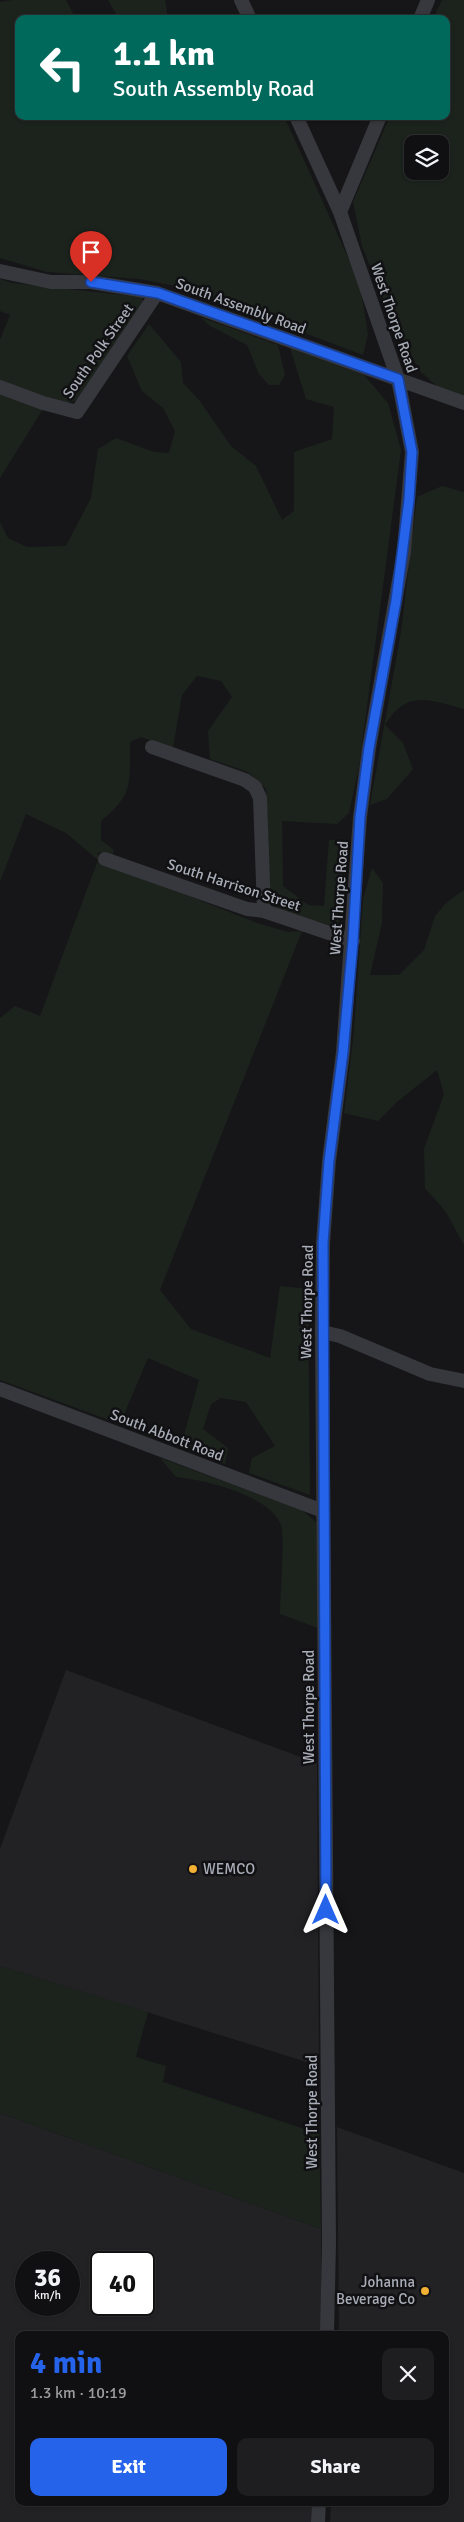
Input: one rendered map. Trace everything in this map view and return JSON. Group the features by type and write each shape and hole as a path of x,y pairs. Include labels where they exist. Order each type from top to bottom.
{"street":[{"path":"242,0 248,15"},
{"path":"422,15 428,0"},
{"name":"West Thorpe Road","path":"298,120 340,212 398,379 412,452 409,500 396,601 368,756 360,817 353,941 343,1052 329,1161 323,1243 323,1511 329,2243 327,2331"},
{"path":"340,212 378,120"},
{"name":"South Assembly Road","path":"0,271 51,282 91,282 158,293 464,404"},
{"name":"South Polk Street","path":"0,387 43,403 77,412 158,293"},
{"path":"152,747 245,780 255,787 260,798 264,911"},
{"name":"South Harrison Street","path":"105,859 247,909 264,911 353,941"},
{"path":"322,1332 340,1336 402,1364 464,1381"},
{"name":"South Abbott Road","path":"0,1389 323,1511"},
{"path":"318,2522 319,2506"}],"shaded area":[{"path":"12,0 66,0 74,15 15,15 15,120 286,120 360,284 368,334 363,355 185,288 140,279 47,272 0,258 0,2"},
{"path":"108,0 165,0 167,15 117,15"},
{"path":"442,0 464,0 464,397 441,390 421,372 395,328 362,246 353,202 388,120 450,120 450,15 435,15"},
{"path":"0,279 12,283 142,297 144,305 83,396 74,401 64,403 53,402 42,400 0,383 0,340 10,315 0,311"},
{"path":"200,317 278,345 285,375 279,385 269,385 259,374 247,345 210,326"},
{"path":"149,324 181,362 183,383 199,400 231,446 256,466 282,520 294,511 294,452 332,439 334,407 306,399 290,348 364,375 388,403 401,450 359,767 349,813 337,824 282,821 283,886 308,905 324,906 329,840 346,840 338,927 283,912 269,903 266,789 248,772 210,759 208,731 232,697 221,681 197,676 182,695 173,748 141,737 130,742 130,768 125,795 120,803 101,821 101,840 114,850 111,858 98,852 98,860 66,833 26,814 0,882 0,522 8,538 27,547 66,546 91,498 98,449 116,438 154,452 169,453 175,431 163,408 142,391 127,356"},
{"path":"0,391 43,409 0,478"},
{"path":"442,486 464,492 464,709 420,700 402,706 393,714 385,725 403,743 413,769 387,799 370,805 401,632 417,497"},
{"path":"98,860 257,923 288,932 302,931 160,1290 191,1329 270,1358 280,1286 308,1289 310,1495 249,1473 252,1458 275,1446 246,1402 221,1398 211,1404 203,1429 228,1448 225,1464 181,1446 199,1380 148,1358 120,1424 0,1380 0,1018 15,1006 40,1016"},
{"path":"372,868 383,883 382,923 370,975 399,975 424,950 435,916 447,902 464,890 464,1245 446,1212 425,1188 424,1149 444,1094 437,1070 397,1102 378,1121 344,1113 354,1031 363,899"},
{"path":"160,1458 302,1510 317,1523 318,1628 280,1614 282,1532 281,1525 275,1514 251,1497 235,1491 176,1477"},
{"path":"66,1670 317,1763 319,2066 0,1966 0,1849"},
{"path":"0,1966 148,2012 136,2057 166,2066 163,2082 319,2134 321,2229 0,2113"},
{"path":"0,2113 321,2229 321,2331 15,2331 15,2506 312,2506 311,2522 0,2522"},
{"path":"337,2127 464,2173 464,2522 330,2522 331,2506 449,2506 449,2331 339,2331"}],"place":[{"name":"WEMCO","path":"193,1869"},
{"name":"Johanna Beverage Co","path":"425,2291"}],"route":[{"path":"91,282 158,293 398,379 412,452 404,552 369,748 360,817 353,941 343,1052 329,1161 323,1243 326,1910"}]}
